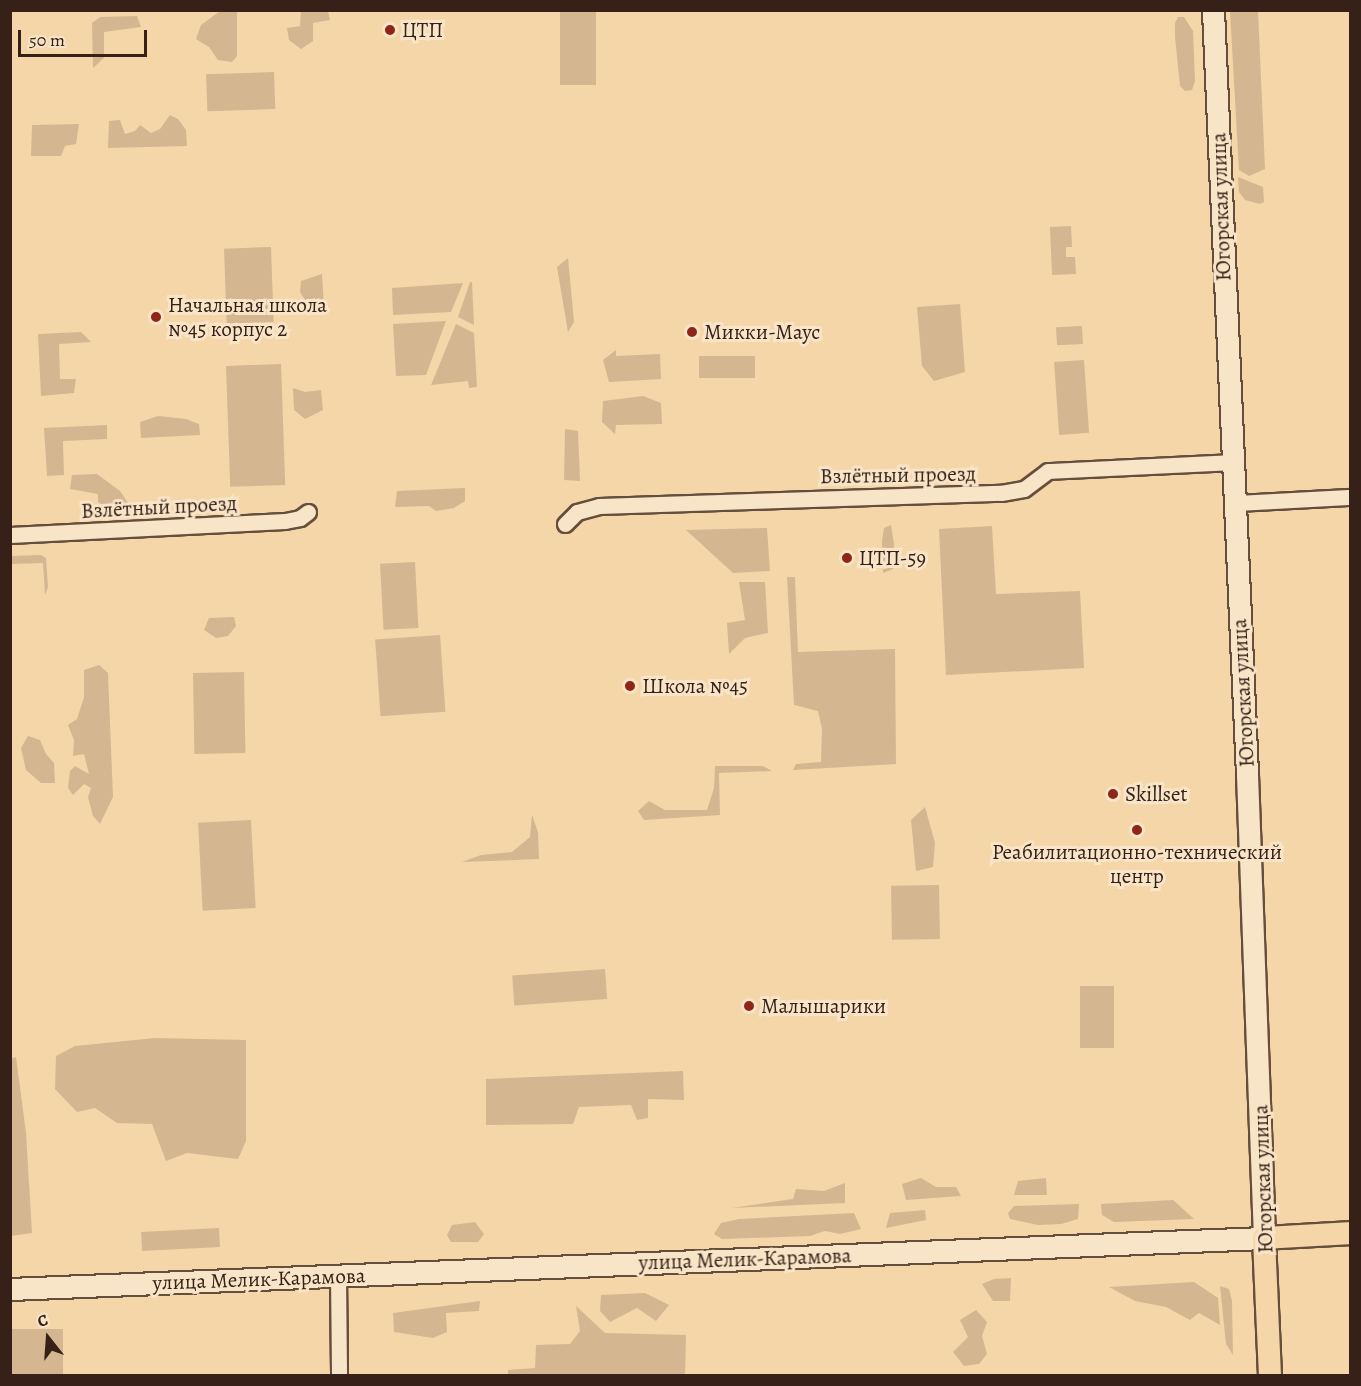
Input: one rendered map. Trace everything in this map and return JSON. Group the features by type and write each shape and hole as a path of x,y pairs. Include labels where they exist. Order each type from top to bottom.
{"main road":[{"name":"Югорская улица","path":"1213,10 1270,1376"},
{"name":"улица Мелик-Карамова","path":"20,1288 1350,1233"}],"street":[{"name":"Взлётный проезд","path":"566,524 577,512 599,506 1001,493 1024,489 1048,471 1232,462"},
{"path":"1235,503 1350,497"},
{"name":"Взлётный проезд","path":"10,535 285,521 300,518 308,512"},
{"path":"338,1276 339,1376"}],"shaded area":[{"path":"301,10 328,11 330,20 313,23 313,41 301,49 289,40 287,28 300,26"},
{"path":"220,11 237,11 237,56 232,62 218,60 209,47 196,39 201,25"},
{"path":"560,11 596,11 596,85 560,85"},
{"path":"1230,11 1258,11 1265,169 1249,176 1239,170"},
{"path":"137,16 141,27 104,32 104,58 93,68 92,23 100,17"},
{"path":"1178,17 1184,17 1193,31 1195,81 1192,90 1185,91 1180,86 1175,37 1175,23"},
{"path":"274,72 275,109 207,111 206,74"},
{"path":"170,115 178,119 186,130 187,146 108,148 109,121 120,120 125,134 135,131 140,125 151,133 160,129"},
{"path":"79,124 76,144 65,146 61,156 31,156 32,125"},
{"path":"1238,177 1263,187 1264,202 1260,204 1245,200 1239,192"},
{"path":"1071,226 1072,247 1066,247 1066,257 1075,257 1076,274 1052,275 1050,227"},
{"path":"271,247 274,322 227,324 224,249"},
{"path":"568,258 574,322 568,332 557,267"},
{"path":"322,274 324,308 310,308 300,292 301,281"},
{"path":"470,282 472,282 474,325 458,317"},
{"path":"463,283 451,312 393,315 392,288"},
{"path":"960,304 965,372 934,381 922,366 917,307"},
{"path":"446,321 426,375 396,376 393,324"},
{"path":"456,324 474,333 477,387 469,388 468,381 431,385"},
{"path":"1082,326 1083,344 1057,345 1056,327"},
{"path":"81,332 91,342 59,344 60,379 76,379 74,393 41,396 38,334"},
{"path":"616,350 616,356 660,354 661,379 609,382 603,360"},
{"path":"699,356 755,356 755,378 699,378"},
{"path":"1084,360 1089,433 1059,435 1054,362"},
{"path":"281,364 285,485 230,487 226,366"},
{"path":"293,388 305,392 321,390 323,410 305,419 294,410"},
{"path":"643,396 661,403 662,424 616,425 615,434 602,422 603,401"},
{"path":"158,416 186,419 199,424 200,435 141,438 140,422"},
{"path":"107,425 107,439 63,441 64,475 47,476 44,428"},
{"path":"565,429 578,431 580,481 564,480"},
{"path":"97,474 120,491 128,503 122,508 108,509 98,502 98,494 70,489 72,475"},
{"path":"465,488 465,501 454,508 436,511 429,506 395,507 397,491"},
{"path":"891,525 894,544 893,569 883,573 884,528"},
{"path":"992,526 996,594 1080,591 1084,668 946,675 939,529"},
{"path":"767,528 770,571 733,573 686,530"},
{"path":"41,555 46,558 48,587 45,595 43,563 11,564 11,556"},
{"path":"415,562 418,628 384,630 380,564"},
{"path":"787,577 795,577 798,652 895,649 896,764 793,770 796,764 821,762 822,729 818,711 794,705"},
{"path":"739,582 765,582 768,633 745,638 729,654 727,623 745,620"},
{"path":"234,617 236,626 228,636 216,638 204,630 209,618"},
{"path":"440,635 445,712 381,716 375,640"},
{"path":"99,665 108,673 113,797 100,824 93,816 88,797 91,788 84,784 73,795 68,788 70,771 75,766 89,774 84,754 73,756 74,740 68,725 77,719 84,697 84,670"},
{"path":"244,672 245,753 194,754 193,673"},
{"path":"28,736 40,740 46,754 54,763 55,783 41,783 26,770 21,748"},
{"path":"715,766 763,766 772,771 719,773 720,815 644,820 638,811 649,801 665,810 707,810 714,788"},
{"path":"925,807 935,843 933,867 916,871 911,820"},
{"path":"532,815 538,832 539,859 462,862 481,855 512,852 530,837"},
{"path":"251,820 256,908 203,911 198,823"},
{"path":"939,885 940,939 892,940 891,886"},
{"path":"605,969 607,999 514,1005 512,975"},
{"path":"1080,986 1114,986 1114,1048 1080,1048"},
{"path":"155,1038 246,1040 246,1141 238,1159 187,1153 166,1161 152,1124 117,1123 95,1108 77,1112 55,1089 56,1056 75,1046"},
{"path":"16,1057 26,1133 32,1233 11,1236 10,1059"},
{"path":"683,1071 684,1100 648,1099 648,1118 637,1120 631,1105 579,1107 573,1124 486,1125 486,1079"},
{"path":"921,1178 936,1187 956,1187 961,1196 906,1200 902,1184"},
{"path":"1046,1178 1047,1195 1014,1195 1018,1181"},
{"path":"845,1183 845,1203 732,1208 793,1199 796,1189 824,1191"},
{"path":"1173,1200 1194,1219 1114,1222 1102,1215 1101,1204"},
{"path":"1079,1204 1078,1219 1061,1224 1038,1225 1010,1219 1008,1213 1014,1206"},
{"path":"925,1210 926,1220 886,1228 890,1213"},
{"path":"854,1213 861,1229 840,1234 825,1231 810,1236 722,1239 714,1234 721,1223 739,1219"},
{"path":"475,1222 484,1234 478,1242 451,1242 447,1235 452,1225"},
{"path":"219,1228 220,1247 142,1251 141,1232"},
{"path":"1011,1278 1010,1301 993,1301 982,1284 994,1279"},
{"path":"1194,1282 1218,1298 1220,1325 1199,1313 1190,1320 1166,1307 1135,1301 1109,1287"},
{"path":"1220,1286 1229,1289 1232,1301 1233,1355 1226,1344"},
{"path":"645,1293 669,1305 656,1321 637,1308 610,1322 600,1311 601,1295"},
{"path":"480,1301 479,1311 446,1313 447,1332 433,1338 394,1332 393,1313"},
{"path":"576,1306 605,1333 686,1335 685,1375 508,1375 508,1370 535,1368 536,1345 570,1344 580,1331"},
{"path":"976,1310 987,1322 982,1336 987,1354 979,1364 964,1366 953,1352 968,1337 960,1320"},
{"path":"11,1329 63,1329 63,1375 11,1375"}],"place":[{"name":"ЦТП","path":"390,30"},
{"name":"Начальная школа №45 корпус 2","path":"156,317"},
{"name":"Микки-Маус","path":"692,332"},
{"name":"ЦТП-59","path":"847,558"},
{"name":"Школа №45","path":"630,686"},
{"name":"Skillset","path":"1113,794"},
{"name":"Реабилитационно-технический центр","path":"1137,830"},
{"name":"Малышарики","path":"749,1006"}]}
